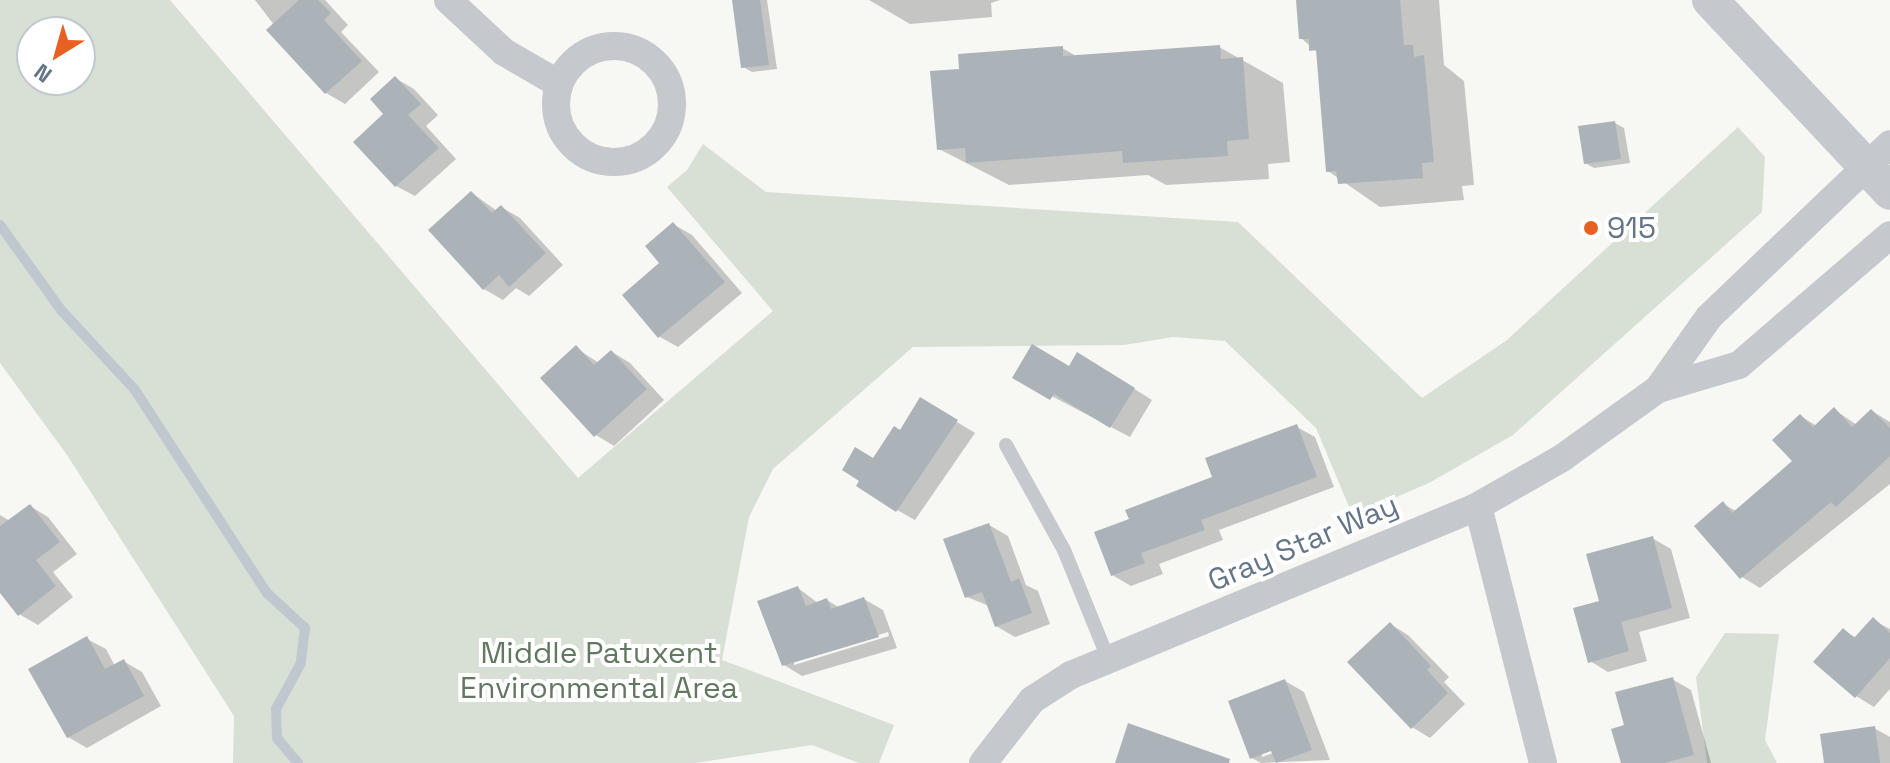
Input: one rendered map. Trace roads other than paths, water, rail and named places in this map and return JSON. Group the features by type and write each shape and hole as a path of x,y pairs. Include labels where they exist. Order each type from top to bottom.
{"street":[{"path":"448,0 504,52 559,84"},
{"path":"1710,0 1882,167"},
{"path":"616,45 634,49 662,72 672,107 668,124 659,139 635,158 620,162 589,156 564,133 557,117 559,84 581,56 616,45"},
{"name":"Gray Star Way","path":"983,763 1032,700 1071,675 1478,506 1562,458 1658,389 1709,317 1882,167"},
{"name":"Gray Star Way","path":"1658,389 1739,365 1890,235"},
{"path":"1478,506 1543,763"}],"lane":[{"path":"1006,445 1064,550 1109,661"}],"waterway":[{"path":"0,225 61,310 135,390 267,593 305,628 301,663 276,709 277,738 298,763"}],"place":[{"name":"915","path":"1591,228"}],"park label":[{"name":"Middle Patuxent Environmental Area","path":"599,670"}]}
